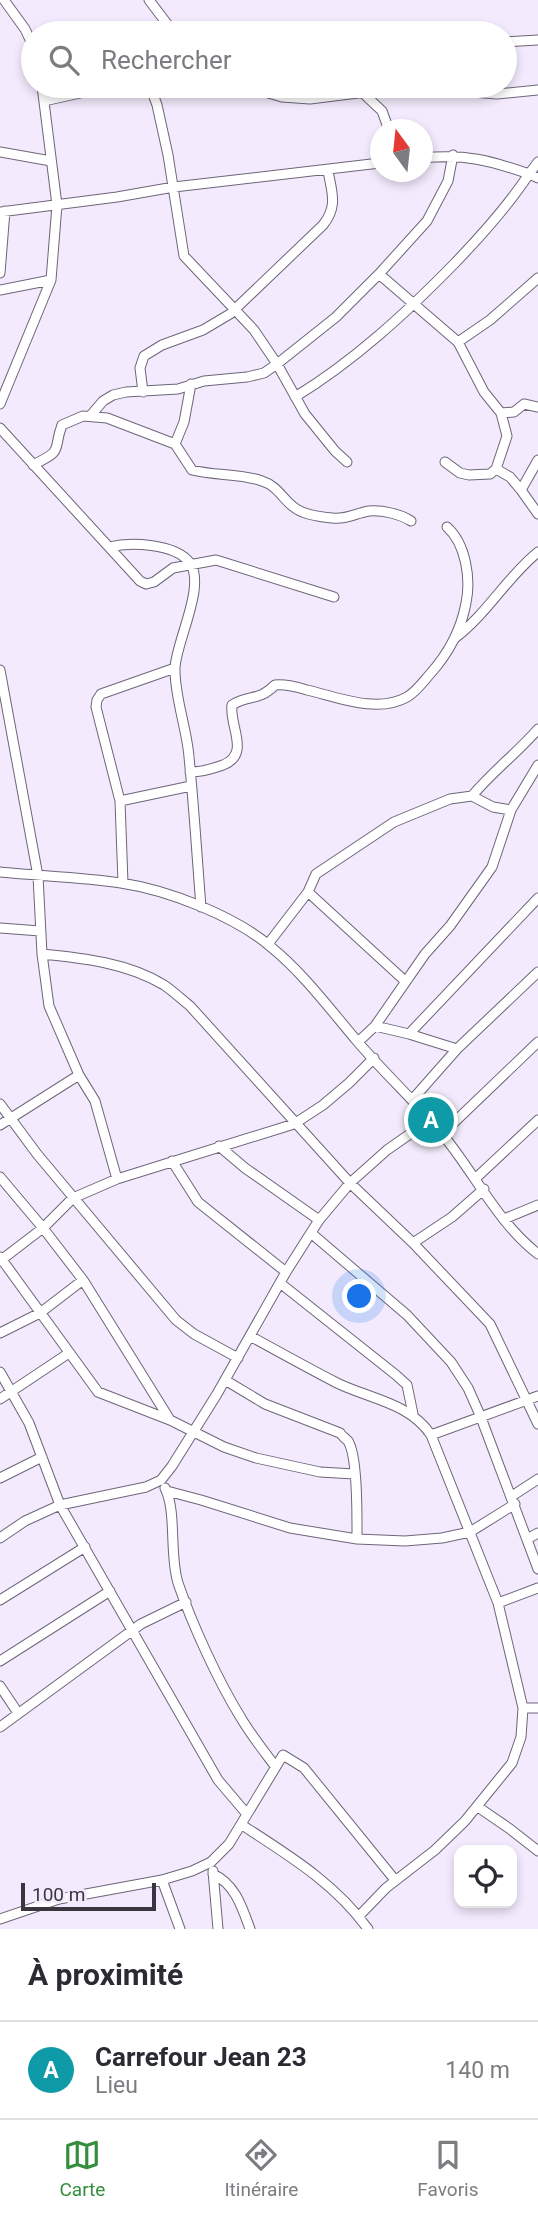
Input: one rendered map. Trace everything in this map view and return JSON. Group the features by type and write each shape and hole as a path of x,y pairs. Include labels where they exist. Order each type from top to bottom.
{"street":[{"path":"149,0 165,21"},
{"path":"9,2 21,22"},
{"path":"517,41 538,40"},
{"path":"517,92 538,90"},
{"path":"0,404 51,280 57,205 44,98"},
{"path":"44,101 58,98"},
{"path":"154,98 174,187 184,256 254,330 318,432 347,462"},
{"path":"296,98 321,98"},
{"path":"368,98 382,111 385,119"},
{"path":"0,152 51,161"},
{"path":"433,157 453,155 495,162 533,176"},
{"path":"91,415 103,401 113,395 178,389 213,380 247,377 264,373 277,364 336,317 426,221 448,181 453,155"},
{"path":"295,397 316,384 416,303 533,176 538,162"},
{"path":"0,273 2,211 174,187 370,165"},
{"path":"142,392 140,368 144,356 163,345 218,323 235,310 330,216 334,205 328,171"},
{"path":"379,274 416,303 458,342 484,392 501,413 507,436 496,469 490,474 469,475 460,473 445,462"},
{"path":"458,342 490,320 538,278"},
{"path":"0,290 51,280"},
{"path":"175,444 184,422 191,384"},
{"path":"501,413 514,412 524,404 538,407"},
{"path":"33,465 54,454 62,425 72,419 91,415 107,418 175,444 192,470 261,480 273,485 296,510 333,519 348,518 369,511 392,513 411,521"},
{"path":"0,428 140,581 146,584 154,582 173,568 216,560 334,597"},
{"path":"521,490 538,460"},
{"path":"496,469 510,477 538,514"},
{"path":"190,772 209,770 228,763 235,757 237,737 231,710 236,703 263,696 279,684 369,704 396,701 414,692 438,664 455,638 467,599 467,576 457,539 447,527"},
{"path":"109,547 121,544 158,547 176,553 190,564 193,575 191,608 175,668 190,772 201,907"},
{"path":"455,638 472,624 538,552"},
{"path":"123,883 120,801 96,707 97,700 101,694 175,668"},
{"path":"0,670 38,876 42,954 53,1018 79,1075 95,1101 117,1179"},
{"path":"472,796 489,775 503,766 538,729"},
{"path":"358,1042 375,1026 405,981 450,926 492,867 511,810 538,765"},
{"path":"120,801 191,786"},
{"path":"268,944 308,892 316,874 394,822 450,799 472,796 493,807 511,810"},
{"path":"0,872 123,883 201,907 238,925 268,944 323,998 358,1042 430,1120 476,1178 504,1219 522,1241 538,1254"},
{"path":"308,892 405,981"},
{"path":"409,1034 538,898"},
{"path":"0,928 40,931"},
{"path":"42,954 94,960 131,971 163,985 190,1006 294,1124 490,1324 538,1424"},
{"path":"412,1100 457,1049 534,983 538,972"},
{"path":"375,1026 457,1049"},
{"path":"442,1134 538,1042"},
{"path":"354,1474 320,1472 278,1464 224,1447 170,1420 98,1392 1,1260 43,1228 73,1198 117,1179 294,1124 340,1091 374,1058"},
{"path":"0,1125 10,1116 79,1075"},
{"path":"0,1104 37,1154 176,1320 194,1334 238,1358"},
{"path":"0,1538 25,1521 60,1505 146,1488 161,1480 194,1432 319,1220 350,1183 387,1150 430,1120"},
{"path":"476,1178 538,1120"},
{"path":"219,1146 245,1168 319,1220"},
{"path":"172,1161 198,1202 286,1272"},
{"path":"0,1177 83,1280 170,1420"},
{"path":"413,1243 452,1217 484,1189"},
{"path":"504,1219 538,1205"},
{"path":"311,1233 407,1315 451,1362 468,1388 480,1415 538,1569"},
{"path":"0,1333 40,1314 83,1280"},
{"path":"280,1283 397,1375 407,1385 412,1414"},
{"path":"250,1336 340,1384 412,1414 423,1423 431,1435 498,1603 523,1708 521,1737 512,1763 478,1807 435,1850 395,1880 359,1916"},
{"path":"0,1399 69,1353"},
{"path":"0,1372 13,1392 60,1505 218,1780 246,1813"},
{"path":"225,1380 265,1404 340,1433 348,1441 354,1474 357,1539"},
{"path":"431,1435 538,1396"},
{"path":"0,1478 42,1457"},
{"path":"167,1491 290,1528 357,1539 405,1541 442,1538 470,1532 538,1479"},
{"path":"161,1480 167,1491 174,1563 186,1602 241,1720 275,1766"},
{"path":"527,1539 538,1533"},
{"path":"0,1600 85,1547"},
{"path":"498,1603 538,1588"},
{"path":"0,1661 110,1591"},
{"path":"0,1727 133,1630 186,1602"},
{"path":"0,1686 18,1713"},
{"path":"523,1708 538,1708"},
{"path":"0,1919 59,1899 162,1880 211,1862 229,1844 242,1825 246,1813 283,1755 304,1768 395,1880"},
{"path":"478,1807 538,1852"},
{"path":"242,1825 312,1871 359,1916 368,1929"},
{"path":"211,1862 218,1929"},
{"path":"213,1874 228,1882 244,1909 250,1929"},
{"path":"162,1880 180,1929"}],"place":[{"name":"Carrefour Jean 23","path":"431,1120"}]}
